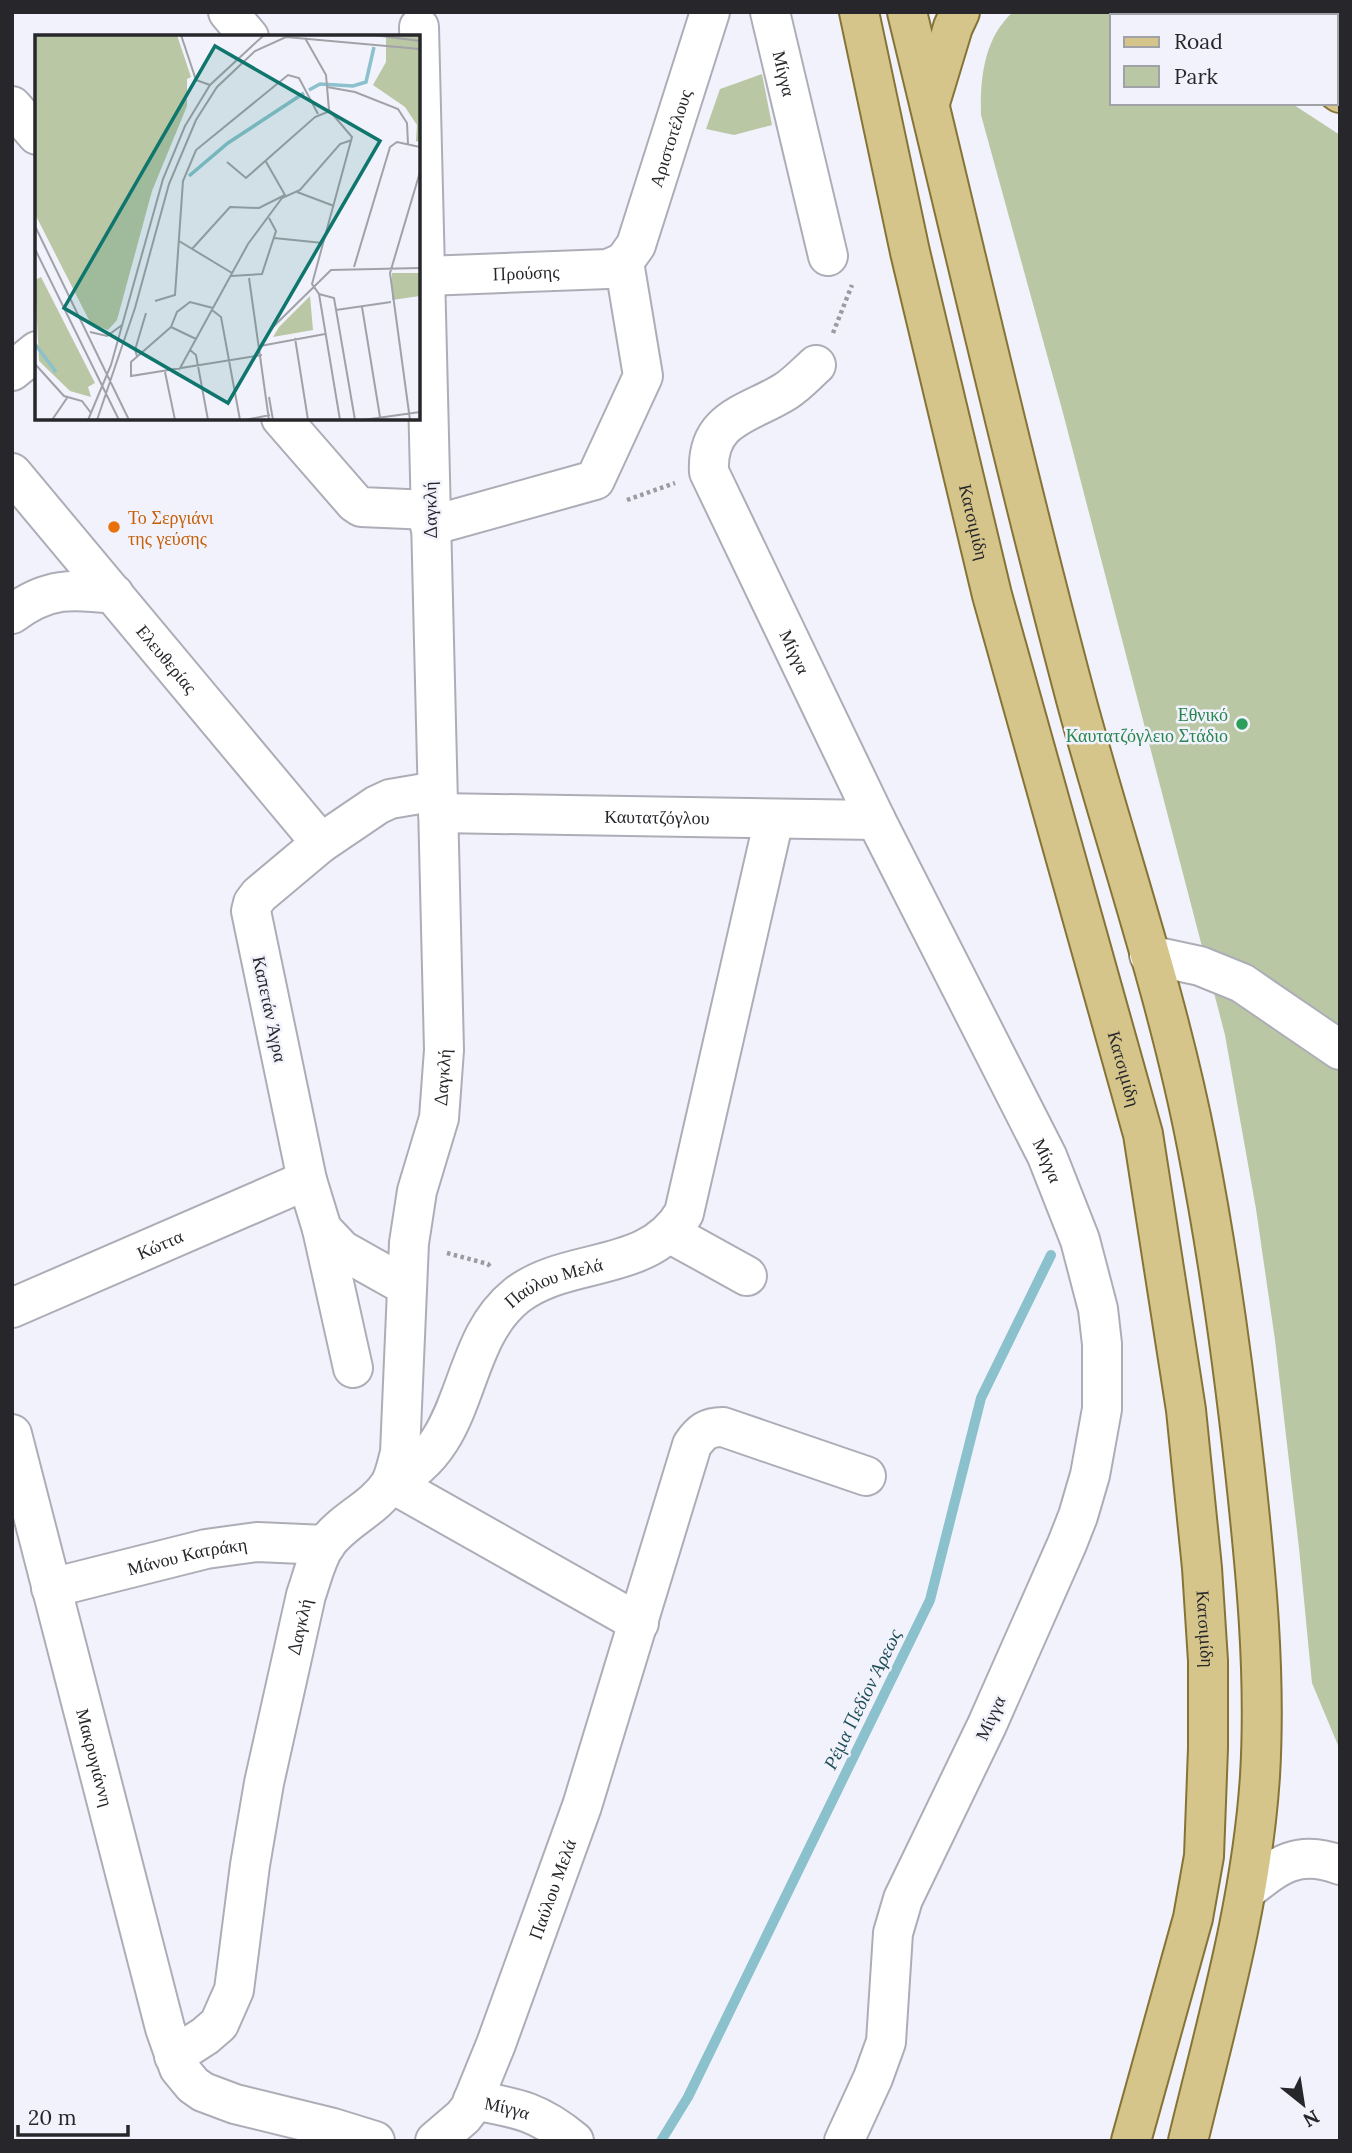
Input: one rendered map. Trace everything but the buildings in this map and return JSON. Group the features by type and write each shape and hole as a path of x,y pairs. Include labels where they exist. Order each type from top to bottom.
{"main road":[{"name":"Κατσιμίδη","path":"859,12 913,265 992,595 1143,1134 1186,1410 1202,1568 1208,1661 1204,1856 1193,1918 1130,2141"},
{"path":"907,12 1060,639 1174,1047 1197,1145 1237,1402 1254,1547 1262,1736 1256,1825 1245,1891 1188,2141"},
{"path":"929,105 960,12"}],"street":[{"path":"228,12 247,35"},
{"name":"Αριστοτέλους","path":"624,262 636,245 710,12"},
{"name":"Μίγγα","path":"770,12 842,265"},
{"name":"Δαγκλή","path":"180,2067 205,2036 219,2024 233,1990 264,1783 306,1595 315,1566 326,1545 391,1483 400,1453 406,1286 413,1206 439,1118 443,1082 426,276 421,185 421,25"},
{"path":"12,106 35,133"},
{"path":"283,420 361,507 430,519 595,480 643,376 624,262"},
{"name":"Προύσης","path":"426,276 608,270 624,262"},
{"path":"12,371 35,353"},
{"path":"709,472 711,444 720,430 735,417 787,390 816,365"},
{"name":"Ελευθερίας","path":"12,472 321,843"},
{"name":"Μίγγα","path":"709,472 876,820 1047,1156 1080,1240 1098,1309 1103,1373 1102,1409 1090,1475 1068,1544 987,1725 902,1899 893,1933 886,2042 879,2065 845,2141"},
{"path":"12,614 52,592 81,590 114,594"},
{"name":"Καπετάν Άγρα","path":"406,1286 342,1250 322,1229 307,1180 251,911 253,902 259,895 321,843 377,805 390,799 438,802"},
{"name":"Καυτατζόγλου","path":"438,802 774,819 876,820"},
{"path":"747,1276 671,1234 688,1203 774,819"},
{"path":"1149,955 1200,967 1242,983 1340,1051"},
{"name":"Κώττα","path":"12,1308 307,1180"},
{"path":"322,1229 353,1368"},
{"name":"Παύλου Μελά","path":"391,1483 417,1468 442,1437 457,1407 485,1334 502,1308 518,1294 538,1284 651,1247 671,1234"},
{"name":"Παύλου Μελά","path":"435,2141 463,2117 474,2100 582,1806 692,1446 701,1433 712,1427 723,1427 866,1476"},
{"name":"Μακρυγιάννη","path":"12,1434 180,2067"},
{"path":"391,1483 639,1623"},
{"name":"Μάνου Κατράκη","path":"51,1588 206,1549 257,1542 326,1545"},
{"path":"1245,1891 1284,1863 1293,1860 1315,1857 1340,1865"},
{"path":"180,2067 193,2085 215,2097 333,2127 374,2141"},
{"name":"Μίγγα","path":"474,2100 532,2113 557,2127 574,2141"}],"path":[{"path":"816,365 832,334 842,265"},
{"path":"626,500 709,472"}],"green space":[{"name":"Εθνικό Καυτατζόγλειο Στάδιο","path":"1013,12 1151,12 1154,14 1110,14 1110,105 1294,105 1340,135 1340,1750 1312,1683 1275,1340 1256,1209 1225,1035 1063,413 981,115 986,59 1003,22"},
{"path":"762,74 772,125 734,135 706,129 720,89"}],"waterway":[{"name":"Ρέμα Πεδίον Άρεως","path":"661,2141 688,2097 930,1600 981,1398 1051,1255"}],"place":[{"name":"Το Σεργιάνι της γεύσης","path":"114,527"},
{"name":"Εθνικό Καυτατζόγλειο Στάδιο","path":"1242,724"}]}
